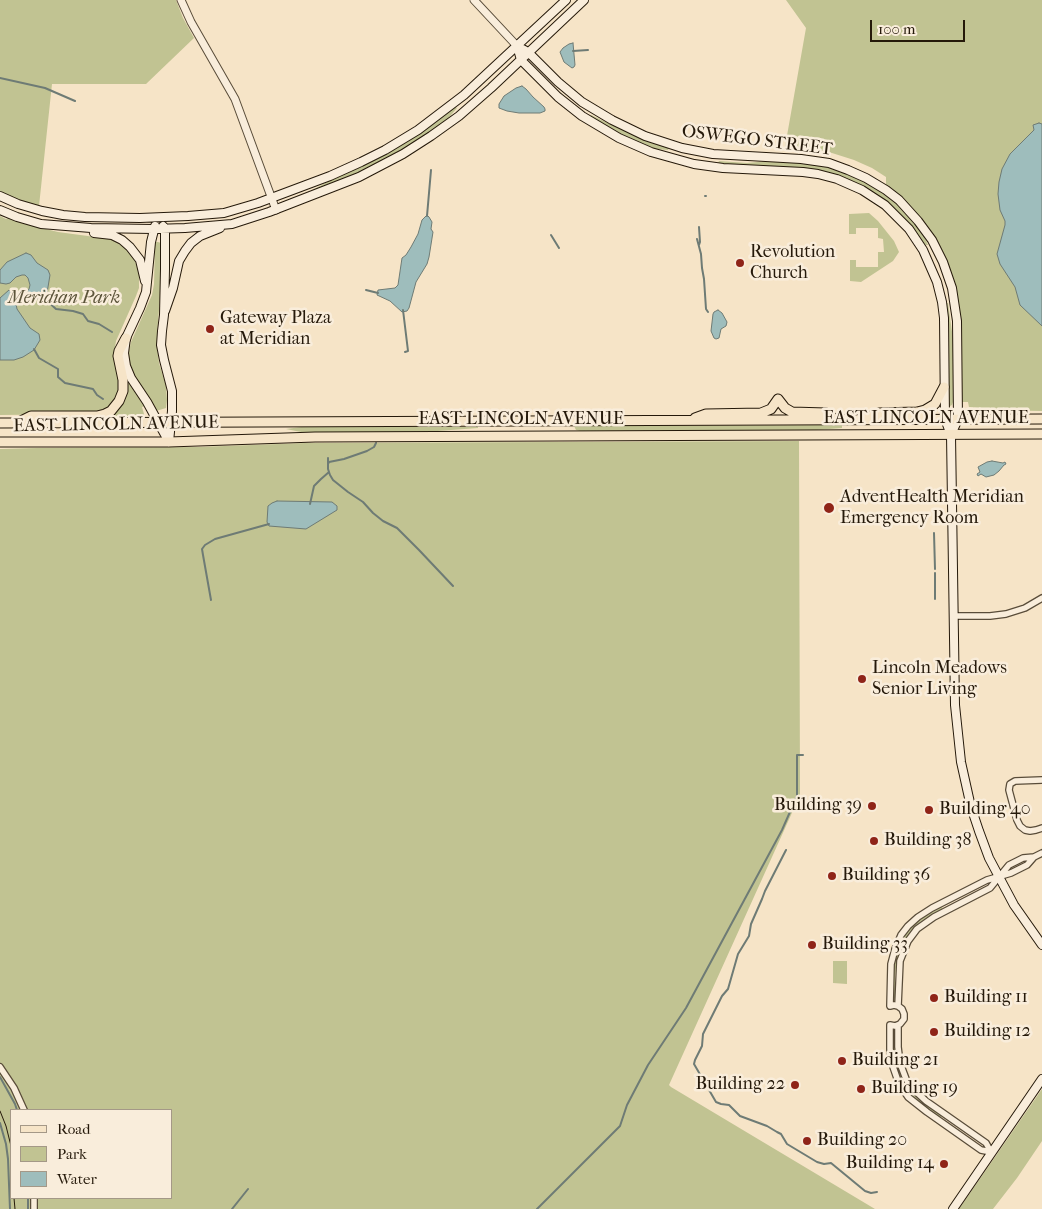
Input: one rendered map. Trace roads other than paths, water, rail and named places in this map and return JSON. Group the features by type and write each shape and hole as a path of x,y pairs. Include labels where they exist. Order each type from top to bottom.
{"main road":[{"path":"0,196 33,209 68,216 113,218 224,213 271,198 374,156 428,123 459,100 566,0"},
{"path":"164,315 174,288 179,261 193,241 214,230 276,210 354,179 403,154 455,118 491,88 584,0"},
{"name":"OSWEGO STREET","path":"517,46 528,52 579,100 642,135 682,148 713,154 801,158 829,163 866,178 899,200 916,218 932,240 943,262 952,288 957,326 958,419 951,435"},
{"name":"OSWEGO STREET","path":"517,46 521,60 563,101 589,121 623,140 660,155 681,161 735,169 792,171 823,175 846,182 874,197 888,208 906,225 919,242 937,282 944,318 945,419 951,435 955,705 961,762 976,824 986,851 1018,911 1042,945"},
{"path":"0,210 44,226 71,231 108,234 124,241 140,260 146,292"},
{"path":"17,423 31,416 97,416 111,411 119,401 123,391 123,380 118,356 119,351 146,292 153,229 159,217"},
{"path":"159,217 165,229 162,345 172,391 169,442"},
{"path":"41,224 91,228 165,229 232,224"},
{"path":"126,338 124,353 128,371 169,442"},
{"path":"861,420 879,413 925,410 935,404 944,387"},
{"path":"690,420 706,414 761,413 771,409 778,400 785,408 792,412 826,413 836,420"},
{"name":"EAST LINCOLN AVENUE","path":"0,423 1042,419"},
{"name":"EAST LINCOLN AVENUE","path":"0,442 169,442 315,437 1042,434"},
{"path":"953,1209 1042,1079"}],"street":[{"path":"181,0 191,22 235,100 276,210"},
{"path":"474,0 517,46"},
{"path":"954,616 1006,614 1024,608 1042,598"},
{"path":"1042,780 1014,781 1010,784 1009,790 1020,826 1028,831 1042,828"},
{"path":"898,1006 900,961 903,951 914,933 930,919 990,888 1009,865 1022,858 1034,857 1042,853"},
{"path":"992,1152 981,1150 927,1112 906,1094 899,1084 892,1064 890,1025 898,1025 903,1021 904,1011 898,1006 890,1006 890,972 898,941 918,917 987,880 999,876"},
{"path":"898,1025 900,1063 912,1088 926,1101 986,1143 992,1152"},
{"path":"0,1067 14,1088 24,1109"}],"water":[{"path":"573,43 575,65 572,68 564,62 560,52 563,48"},
{"path":"522,86 544,107 545,111 540,113 519,113 499,108 499,104 504,96"},
{"path":"1042,124 1042,326 1020,305 1015,287 1000,264 997,254 1005,225 1000,210 998,194 1002,169 1010,154 1034,130 1033,125"},
{"path":"427,215 432,222 431,229 433,232 429,257 416,282 409,308 407,311 402,312 390,301 377,295 378,290 395,288 398,285 402,258 411,247 418,234 422,220"},
{"path":"26,253 48,270 50,275 46,299 43,301 36,298 26,298 18,301 16,304 17,309 30,328 39,334 40,340 34,350 23,357 14,360 0,360 0,298 9,290 15,296 25,294 30,285 25,275 16,277 10,283 0,283 0,270 7,262"},
{"path":"718,310 727,322 726,326 721,329 719,338 716,339 711,331 713,314"},
{"path":"992,461 1005,462 1006,464 994,475 986,477 981,474 978,476 977,474 980,472 978,467"},
{"path":"277,501 332,502 337,506 337,510 306,529 269,526 267,522 268,506"}],"waterway":[{"path":"573,51 588,50"},
{"path":"0,78 45,88 75,101"},
{"path":"427,216 431,170"},
{"path":"699,227 699,245"},
{"path":"551,235 559,248"},
{"path":"697,239 701,254 706,309 708,312"},
{"path":"366,290 378,293"},
{"path":"45,299 56,309 83,314 88,321 99,324 112,332"},
{"path":"403,310 408,351 405,352"},
{"path":"34,349 39,358 58,369 58,377 65,383 93,389 103,399"},
{"path":"328,464 329,462 367,451 374,447 376,443"},
{"path":"328,458 328,469 333,480 363,502 383,521 397,528 453,586"},
{"path":"310,504 314,486 329,472"},
{"path":"211,600 202,549 205,545 215,539 269,524"},
{"path":"934,533 935,569"},
{"path":"935,573 935,599"},
{"path":"537,1209 620,1126 627,1105 648,1065 686,1008 782,830 797,796 797,755 803,755"},
{"path":"786,850 765,891 751,924 749,936 738,954 728,989 722,996 703,1034 702,1046 694,1064 716,1102 729,1105 740,1116 767,1126 781,1134 787,1144 817,1162 831,1163 865,1191 877,1192"},
{"path":"0,1077 17,1109"},
{"path":"0,1123 8,1159 10,1209"},
{"path":"232,1209 248,1189"},
{"path":"28,1199 28,1209"}],"tram line":[{"path":"0,1111 10,1142"},
{"path":"14,1199 15,1209"}],"place":[{"name":"Revolution Church","path":"740,263"},
{"name":"Gateway Plaza at Meridian","path":"210,329"},
{"name":"AdventHealth Meridian Emergency Room","path":"829,508"},
{"name":"Lincoln Meadows Senior Living","path":"862,679"},
{"name":"Building 39","path":"872,806"},
{"name":"Building 40","path":"929,810"},
{"name":"Building 38","path":"874,841"},
{"name":"Building 36","path":"832,876"},
{"name":"Building 33","path":"812,945"},
{"name":"Building 11","path":"934,998"},
{"name":"Building 12","path":"934,1032"},
{"name":"Building 21","path":"842,1061"},
{"name":"Building 22","path":"795,1085"},
{"name":"Building 19","path":"861,1089"},
{"name":"Building 20","path":"807,1141"},
{"name":"Building 14","path":"944,1164"}],"park label":[{"name":"Meridian Park","path":"64,299"}]}
